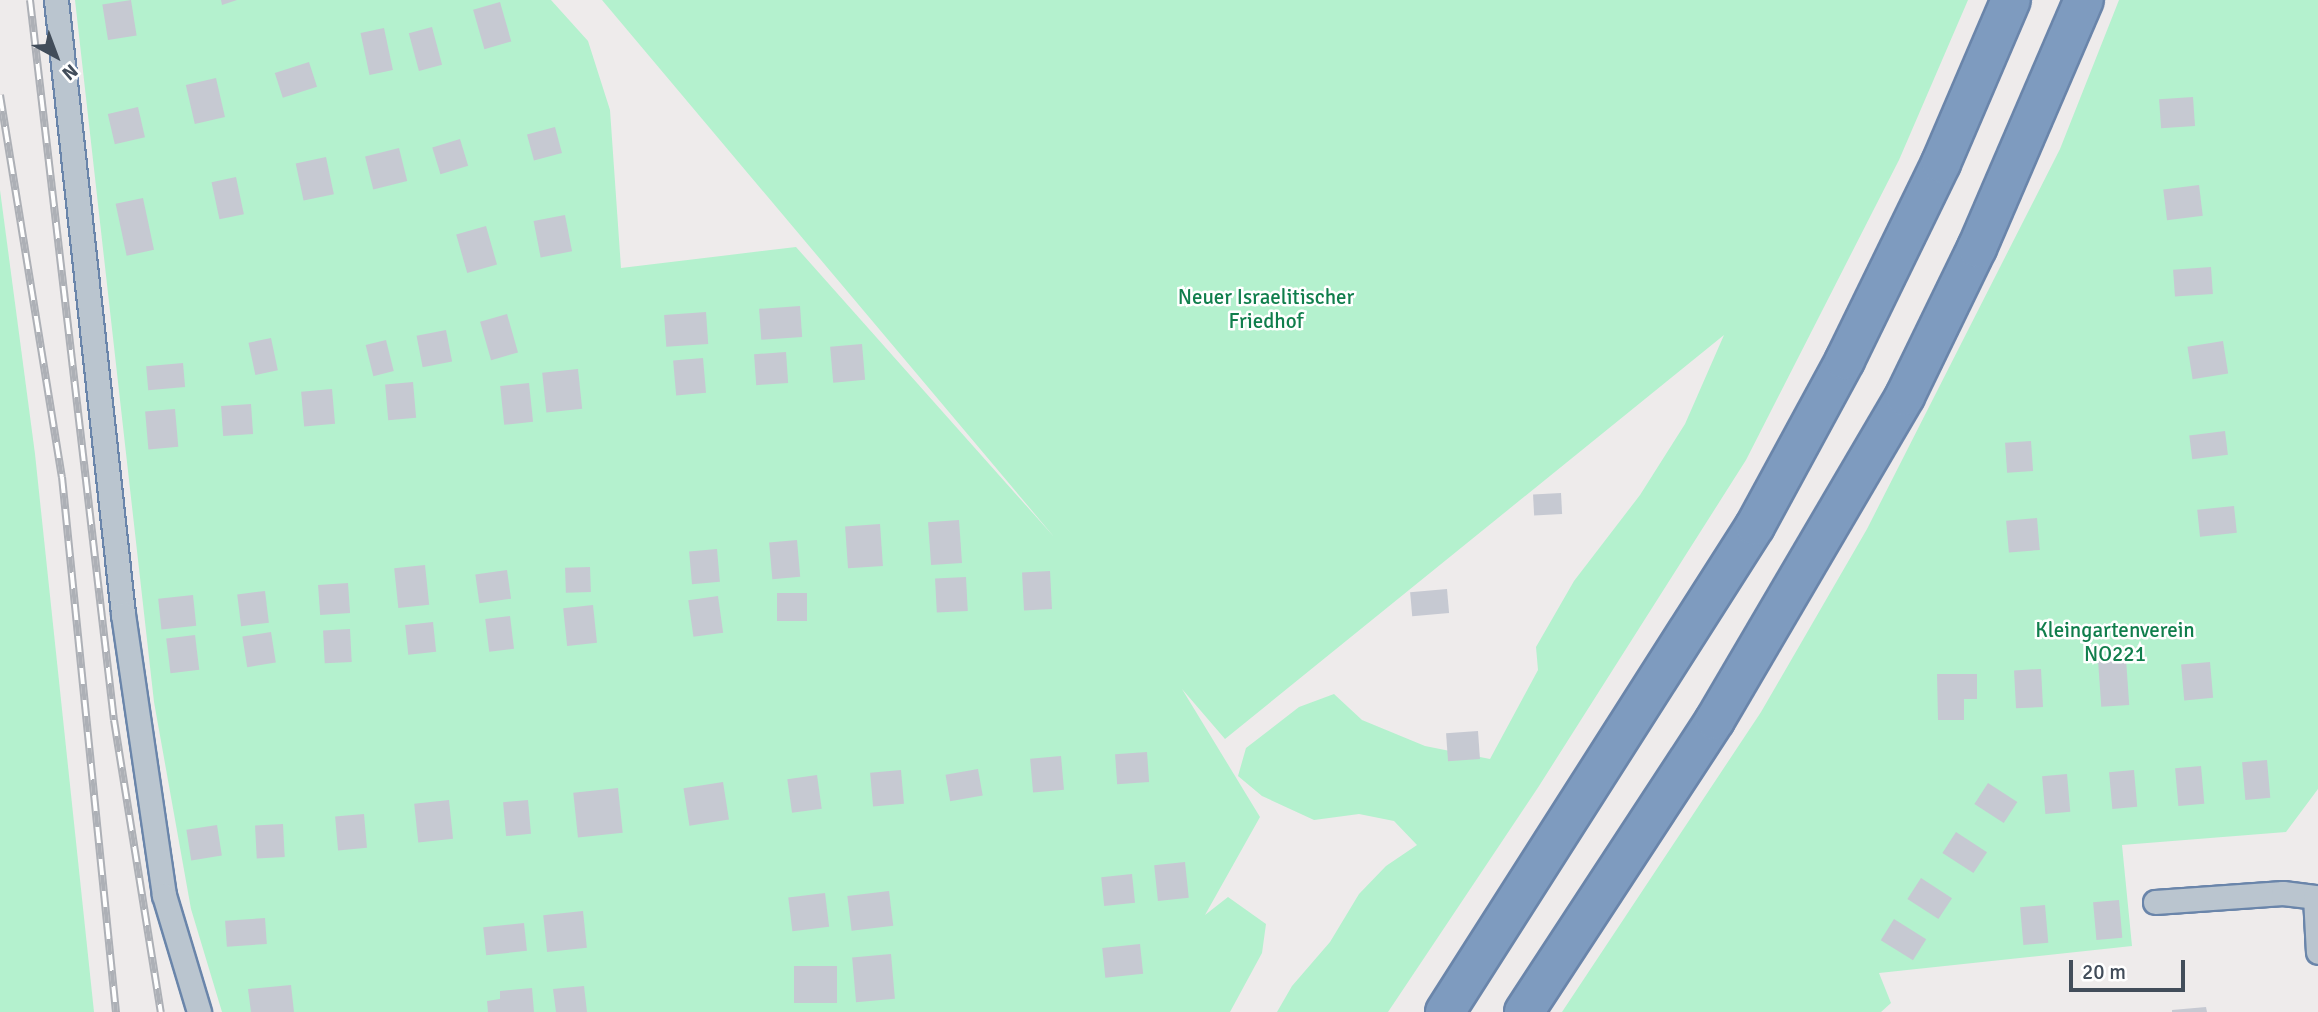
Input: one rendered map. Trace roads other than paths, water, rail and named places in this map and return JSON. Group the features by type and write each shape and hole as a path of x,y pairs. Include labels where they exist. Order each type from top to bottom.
{"highway":[{"path":"1445,1012 1755,526 1845,360 1917,212 2011,0"},
{"path":"1524,1012 1715,720 1905,396 1977,248 2084,0"}],"lane":[{"path":"56,0 123,614 164,895 199,1012"},
{"path":"2155,902 2283,893 2315,897 2318,952"}],"railway":[{"path":"30,0 114,720 161,1012"},
{"path":"0,95 62,477 116,1012"}],"park label":[{"name":"Neuer Israelitischer Friedhof","path":"1266,309"},
{"name":"Kleingartenverein NO221","path":"2115,642"}]}
